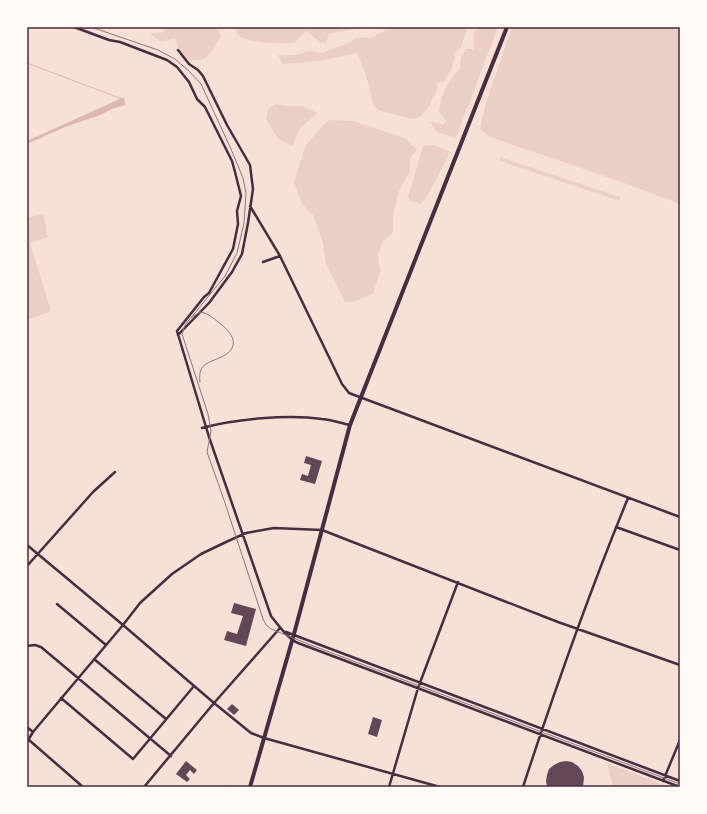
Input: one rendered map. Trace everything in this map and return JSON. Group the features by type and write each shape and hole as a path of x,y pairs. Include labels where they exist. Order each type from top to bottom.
{"main road":[{"path":"250,787 294,634 350,425 507,27"}],"street":[{"path":"74,27 155,55 167,60 176,67 189,82 197,99 205,107 232,161 241,196 237,211 238,224 236,242 209,294 204,296 177,331 206,427 271,616 280,628 292,641 680,787"},
{"path":"178,50 189,64 198,70 203,76 227,125 250,165 253,189 242,254 232,272 209,303 178,336"},
{"path":"250,206 280,256 342,384 349,393 680,517"},
{"path":"263,262 280,256"},
{"path":"202,428 274,417 322,419 350,425"},
{"path":"27,566 94,492 116,472"},
{"path":"523,787 577,628 628,498"},
{"path":"616,527 680,550"},
{"path":"83,787 28,741 33,732 140,603 172,574 201,554 243,535 274,528 322,530 577,628 680,665"},
{"path":"27,545 251,733 264,738 440,787"},
{"path":"388,787 418,688 458,582"},
{"path":"57,604 106,645"},
{"path":"144,787 214,703 280,628"},
{"path":"285,632 294,634 680,781"},
{"path":"27,646 35,645 41,647 171,756"},
{"path":"94,659 166,719"},
{"path":"61,698 133,759 194,686"},
{"path":"27,728 33,732"},
{"path":"664,781 680,740"}],"shaded area":[{"path":"162,27 217,27 221,36 214,48 206,57 197,60 190,60 182,58 175,38 161,42 150,34 165,32"},
{"path":"234,27 365,27 329,34 326,43 320,42 306,31 294,43 288,43 249,40 238,35"},
{"path":"391,27 468,27 461,47 456,52 451,70 444,81 437,84 437,90 430,105 420,117 413,119 380,111 374,106 365,72 357,53 319,61 283,64 278,55 295,55 310,51 323,53 348,43 356,38 371,38"},
{"path":"479,27 498,27 456,138 437,132 430,122 443,125 446,121 439,112 443,94 452,77 460,68 461,58 466,49 474,49 474,32"},
{"path":"512,27 680,27 680,204 619,181 490,137 480,129 486,103"},
{"path":"124,97 125,105 65,127 27,144 27,141"},
{"path":"275,104 303,106 317,113 300,128 292,146 278,139 266,119 268,109"},
{"path":"329,120 352,121 405,138 417,150 410,157 410,171 399,191 393,214 393,233 383,241 378,255 380,272 373,294 352,302 345,302 326,264 323,243 313,215 302,204 294,182 305,147 320,128"},
{"path":"435,145 449,151 448,157 426,198 421,204 411,201 408,197 423,146"},
{"path":"500,157 620,197 620,201 500,161"},
{"path":"43,214 48,237 30,243 51,311 27,320 27,218"},
{"path":"607,763 669,787 613,787"}],"building":[{"path":"306,456 322,461 315,484 300,480 302,474 308,476 311,465 304,463"},
{"path":"234,603 256,609 246,646 224,640 227,631 237,634 243,616 231,613"},
{"path":"232,704 239,710 234,715 227,709"},
{"path":"373,717 382,720 377,737 368,734"},
{"path":"186,761 197,770 194,774 190,770 186,775 190,779 187,782 176,774"},
{"path":"560,762 572,762 582,771 584,777 583,787 547,787 546,781 549,769"}],"waterway":[{"path":"27,63 122,99"}],"tram line":[{"path":"91,27 158,50 175,59 189,71 201,84 243,178 246,193 244,223 237,253 225,276 185,325 182,334 208,414 211,431 207,452 266,625 271,629 308,644 680,784"},
{"path":"192,317 200,312 209,315 226,328 233,340 230,351 203,366 200,375 200,382"}]}
